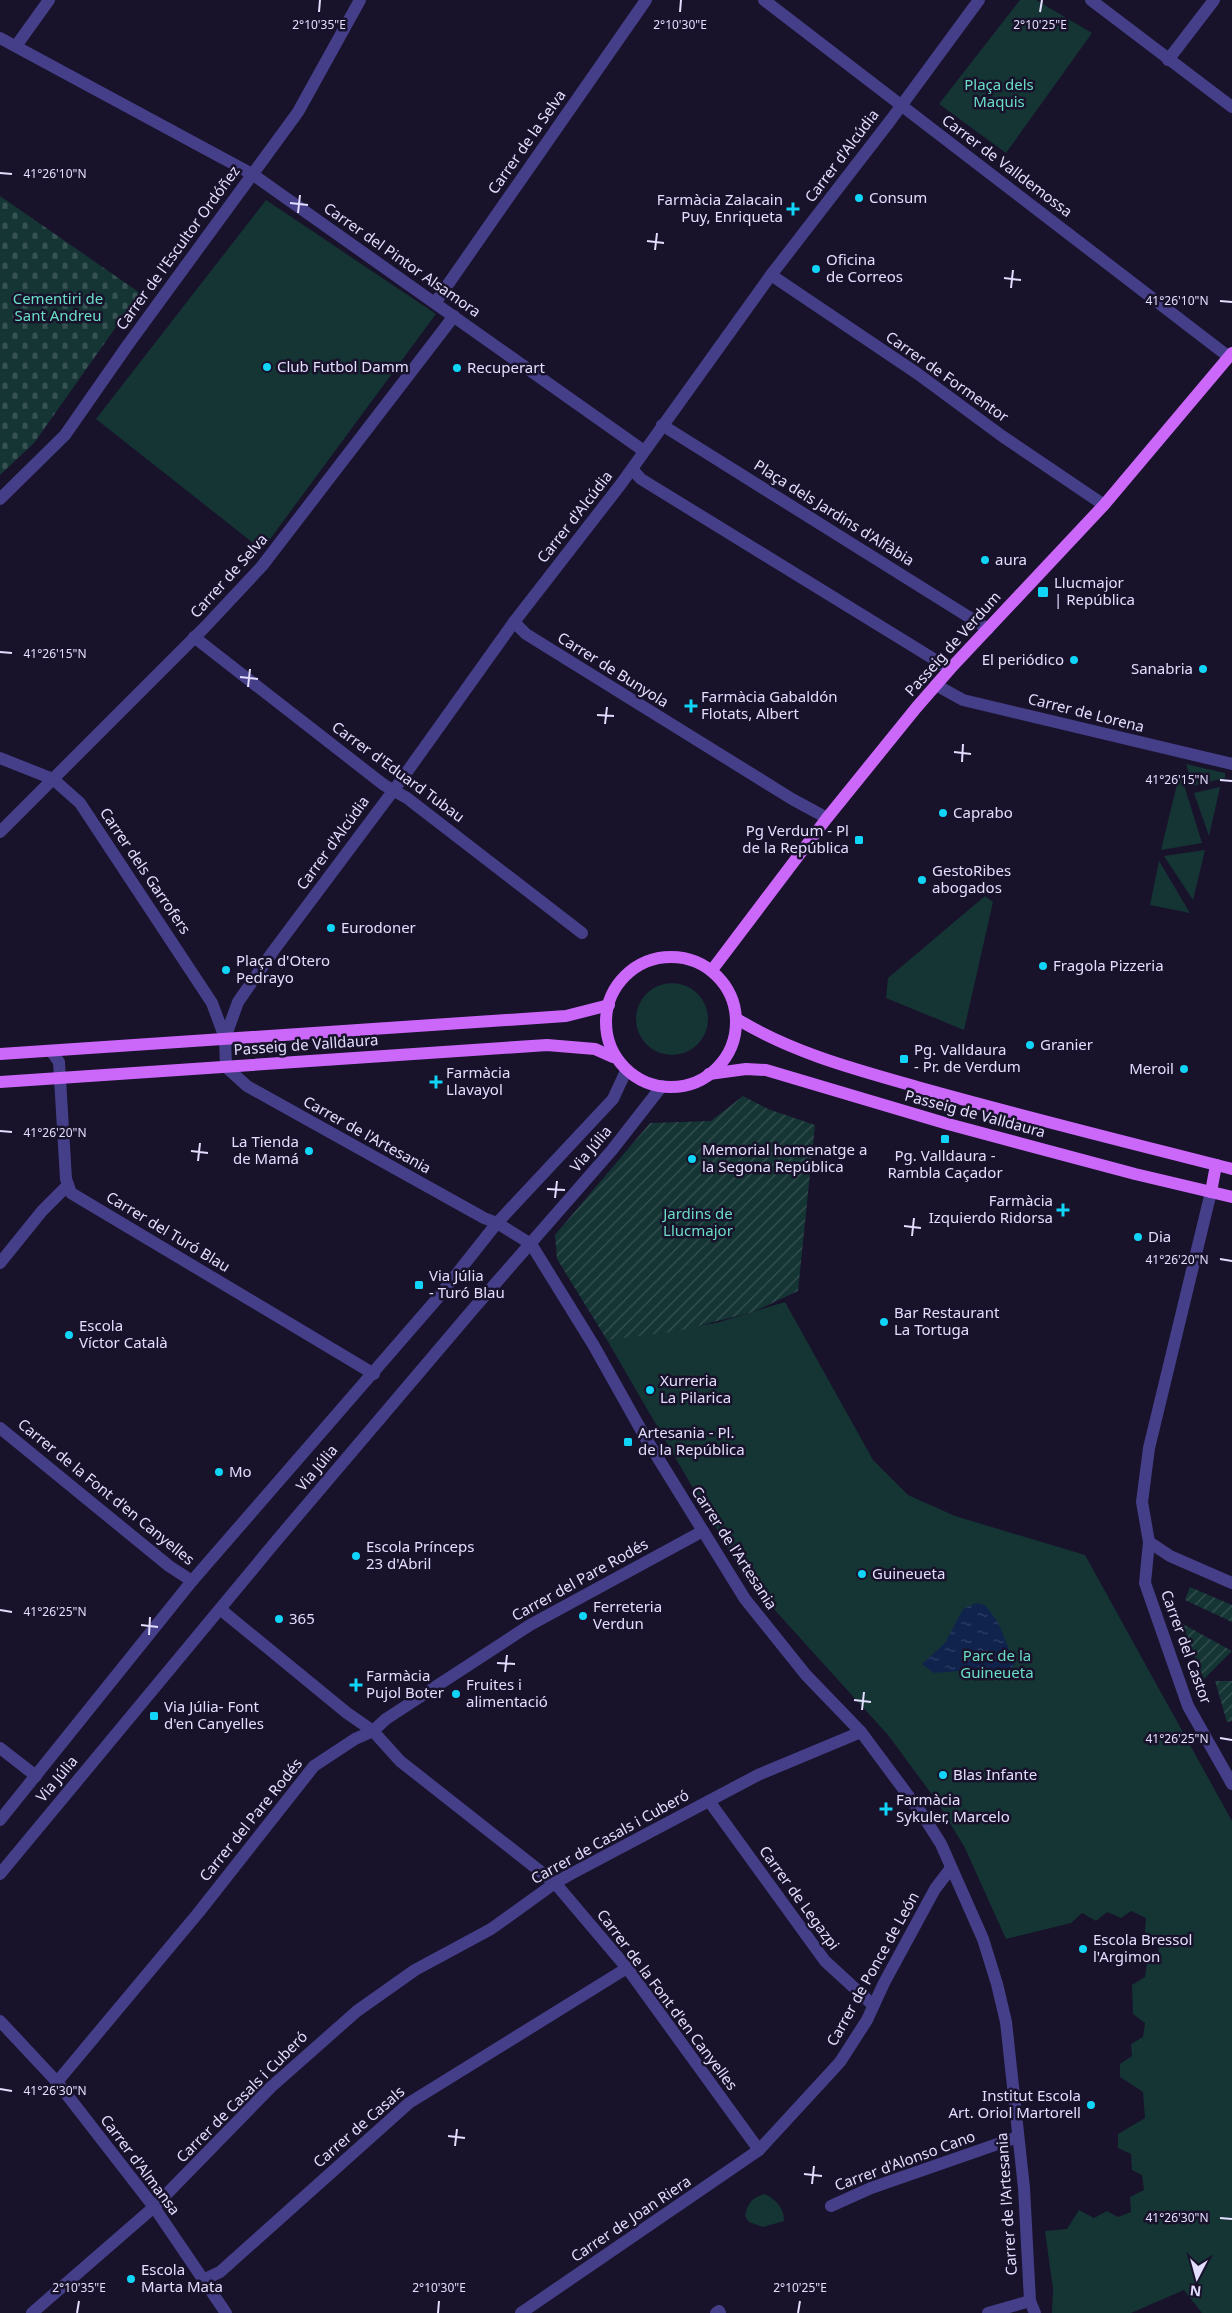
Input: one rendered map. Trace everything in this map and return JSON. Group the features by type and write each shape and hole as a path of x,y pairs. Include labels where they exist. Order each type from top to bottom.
{"main road":[{"name":"Passeig de Verdum","path":"712,970 827,818 936,685 1104,505 1231,355"},
{"path":"675,956 698,961 712,970 730,992 735,1005 737,1019 734,1042 723,1064 709,1074 683,1085 662,1086 638,1078 626,1071 613,1057 606,1033 609,1005 614,990 629,972 640,964 657,958 675,956"},
{"name":"Passeig de Valldaura","path":"0,1054 566,1016 609,1005"},
{"name":"Passeig de Valldaura","path":"737,1019 761,1033 804,1053 1039,1121 1232,1170"},
{"name":"Passeig de Valldaura","path":"0,1082 547,1045 595,1049 613,1057"},
{"name":"Passeig de Valldaura","path":"709,1074 746,1069 766,1070 948,1124 1232,1197"},
{"path":"1211,1192 1216,1166"}],"street":[{"path":"16,46 49,0"},
{"name":"Carrer de l'Escultor Ordóñez","path":"0,498 65,435 127,346 298,112 360,0"},
{"name":"Carrer de la Selva","path":"435,303 646,0"},
{"name":"Carrer de Valldemossa","path":"764,0 1231,355"},
{"name":"Carrer d'Alcúdia","path":"226,1066 225,1038 238,1002 514,622 632,469 771,275 979,0"},
{"path":"1091,0 1232,107"},
{"path":"1168,60 1214,0"},
{"name":"Carrer del Pintor Alsamora","path":"0,38 252,174 644,451"},
{"name":"Carrer de Formentor","path":"771,275 918,374 1002,436 1104,505"},
{"name":"Carrer de Selva","path":"0,832 262,566 454,316"},
{"name":"Plaça dels Jardins d'Alfàbia","path":"662,425 988,629"},
{"path":"632,469 641,479 950,669"},
{"name":"Carrer de Bunyola","path":"514,622 534,640 792,799 827,818"},
{"name":"Carrer d'Eduard Tubau","path":"194,637 392,790 407,798 582,932"},
{"name":"Carrer de Lorena","path":"936,685 963,700 1232,764"},
{"name":"Carrer dels Garrofers","path":"0,758 53,779 80,803 212,1003 225,1038"},
{"path":"0,1263 42,1212 67,1186 61,1078 59,1062 51,1050"},
{"name":"Carrer de l'Artesania","path":"226,1066 258,1093 484,1218 497,1223 531,1244 744,1599 806,1675 861,1732 922,1814 941,1844 983,1939 1006,2022 1024,2188 1030,2301 1035,2313"},
{"name":"Via Júlia","path":"0,1820 192,1582 374,1374 497,1223 613,1099 626,1071"},
{"name":"Via Júlia","path":"0,1874 220,1609 612,1150 662,1086"},
{"name":"Carrer del Turó Blau","path":"67,1186 75,1197 374,1374"},
{"name":"Carrer del Castor","path":"1211,1192 1148,1448 1142,1502 1149,1542 1145,1583 1188,1706 1232,1784"},
{"name":"Carrer de la Font d'en Canyelles","path":"0,1428 169,1566 192,1582"},
{"name":"Carrer del Pare Rodés","path":"57,2082 199,1912 314,1766 355,1739 373,1731 386,1719 530,1625 703,1531"},
{"path":"1149,1542 1170,1556 1232,1584"},
{"name":"Carrer de la Font d'en Canyelles","path":"220,1609 347,1713 373,1731 400,1761 555,1883 627,1968 759,2150"},
{"name":"Carrer de Casals i Cuberó","path":"32,2313 154,2208 271,2087 357,2011 415,1970 491,1929 555,1883 758,1775 861,1732"},
{"path":"0,1748 36,1776"},
{"name":"Carrer de Legazpi","path":"709,1801 825,1961 873,2005"},
{"name":"Carrer de Ponce de León","path":"759,2150 840,2062 867,2020 873,2005 936,1889 951,1868"},
{"name":"Carrer de Casals","path":"202,2280 220,2272 409,2103 627,1968"},
{"name":"Carrer d'Almansa","path":"0,2021 57,2082 154,2208 226,2313"},
{"name":"Carrer d'Alonso Cano","path":"831,2206 871,2188 1018,2137"},
{"name":"Carrer de Joan Riera","path":"521,2313 759,2150"},
{"path":"988,2313 1030,2301"}],"green space":[{"name":"Plaça dels Maquis","path":"1020,0 1036,0 1092,33 1006,153 939,104"},
{"name":"Cementiri de Sant Andreu","path":"0,196 140,293 34,443 0,475"},
{"name":"Club Futbol Damm","path":"266,200 436,314 262,550 96,419"},
{"path":"1186,764 1225,773 1225,778 1193,786"},
{"path":"1180,772 1202,843 1161,850"},
{"path":"1220,787 1209,836 1194,793"},
{"path":"1205,850 1193,900 1164,856"},
{"path":"1159,861 1190,913 1150,905"},
{"path":"985,896 993,902 964,1030 886,998 888,978"},
{"path":"672,983 692,989 702,999 708,1019 702,1039 692,1049 672,1055 652,1049 642,1039 636,1019 642,999 652,989"},
{"name":"Jardins de Llucmajor","path":"743,1096 768,1109 815,1125 798,1291 753,1312 678,1331 607,1340 557,1259 555,1235 650,1123 711,1121"},
{"name":"Parc de la Guineueta","path":"785,1302 873,1460 908,1495 955,1516 1085,1555 1232,1821 1232,2313 1202,2313 1184,2290 1131,2313 1052,2313 1053,2289 1045,2231 1067,2229 1079,2210 1094,2218 1107,2211 1118,2217 1131,2212 1130,2197 1144,2190 1142,2175 1132,2170 1131,2154 1118,2148 1118,2134 1145,2118 1143,2092 1120,2077 1120,2064 1132,2056 1131,2044 1143,2037 1145,2023 1133,2014 1132,1985 1145,1977 1147,1962 1158,1957 1159,1942 1145,1932 1146,1918 1131,1911 1121,1918 1107,1912 1096,1921 1082,1913 1071,1923 1006,1939 965,1848 936,1800 888,1735 744,1576 607,1340 716,1323"},
{"path":"1190,1587 1232,1605 1232,1622 1185,1600"},
{"path":"1181,1623 1232,1651 1204,1679"},
{"path":"1215,1681 1232,1681 1232,1721 1227,1722"},
{"path":"765,2194 779,2204 783,2212 784,2221 763,2227 749,2222 745,2216 751,2201"}],"water":[{"path":"976,1603 985,1605 998,1622 1015,1664 1001,1677 958,1671 934,1673 922,1664 945,1643 963,1609"}],"place":[{"name":"Consum","path":"859,198"},
{"name":"Farmàcia Zalacain Puy, Enriqueta","path":"793,209"},
{"name":"Oficina de Correos","path":"816,269"},
{"name":"Club Futbol Damm","path":"267,367"},
{"name":"Recuperart","path":"457,368"},
{"name":"aura","path":"985,560"},
{"name":"Llucmajor | República","path":"1043,592"},
{"name":"El periódico","path":"1074,660"},
{"name":"Sanabria","path":"1203,669"},
{"name":"Farmàcia Gabaldón Flotats, Albert","path":"691,706"},
{"name":"Caprabo","path":"943,813"},
{"name":"Pg Verdum - Pl de la República","path":"859,840"},
{"name":"GestoRibes abogados","path":"922,880"},
{"name":"Eurodoner","path":"331,928"},
{"name":"Fragola Pizzeria","path":"1043,966"},
{"name":"Plaça d'Otero Pedrayo","path":"226,970"},
{"name":"Granier","path":"1030,1045"},
{"name":"Pg. Valldaura - Pr. de Verdum","path":"904,1059"},
{"name":"Meroil","path":"1184,1069"},
{"name":"Farmàcia Llavayol","path":"436,1082"},
{"name":"Pg. Valldaura - Rambla Caçador","path":"945,1139"},
{"name":"La Tienda de Mamá","path":"309,1151"},
{"name":"Memorial homenatge a la Segona República","path":"692,1159"},
{"name":"Farmàcia Izquierdo Ridorsa","path":"1063,1210"},
{"name":"Dia","path":"1138,1237"},
{"name":"Via Júlia - Turó Blau","path":"419,1285"},
{"name":"Bar Restaurant La Tortuga","path":"884,1322"},
{"name":"Escola Víctor Català","path":"69,1335"},
{"name":"Xurreria La Pilarica","path":"650,1390"},
{"name":"Artesania - Pl. de la República","path":"628,1442"},
{"name":"Mo","path":"219,1472"},
{"name":"Escola Prínceps 23 d'Abril","path":"356,1556"},
{"name":"Guineueta","path":"862,1574"},
{"name":"Ferreteria Verdun","path":"583,1616"},
{"name":"365","path":"279,1619"},
{"name":"Farmàcia Pujol Boter","path":"356,1685"},
{"name":"Fruites i alimentació","path":"456,1694"},
{"name":"Via Júlia- Font d'en Canyelles","path":"154,1716"},
{"name":"Blas Infante","path":"943,1775"},
{"name":"Farmàcia Sykuler, Marcelo","path":"886,1809"},
{"name":"Escola Bressol l'Argimon","path":"1083,1949"},
{"name":"Institut Escola Art. Oriol Martorell","path":"1091,2105"},
{"name":"Escola Marta Mata","path":"131,2279"}]}
